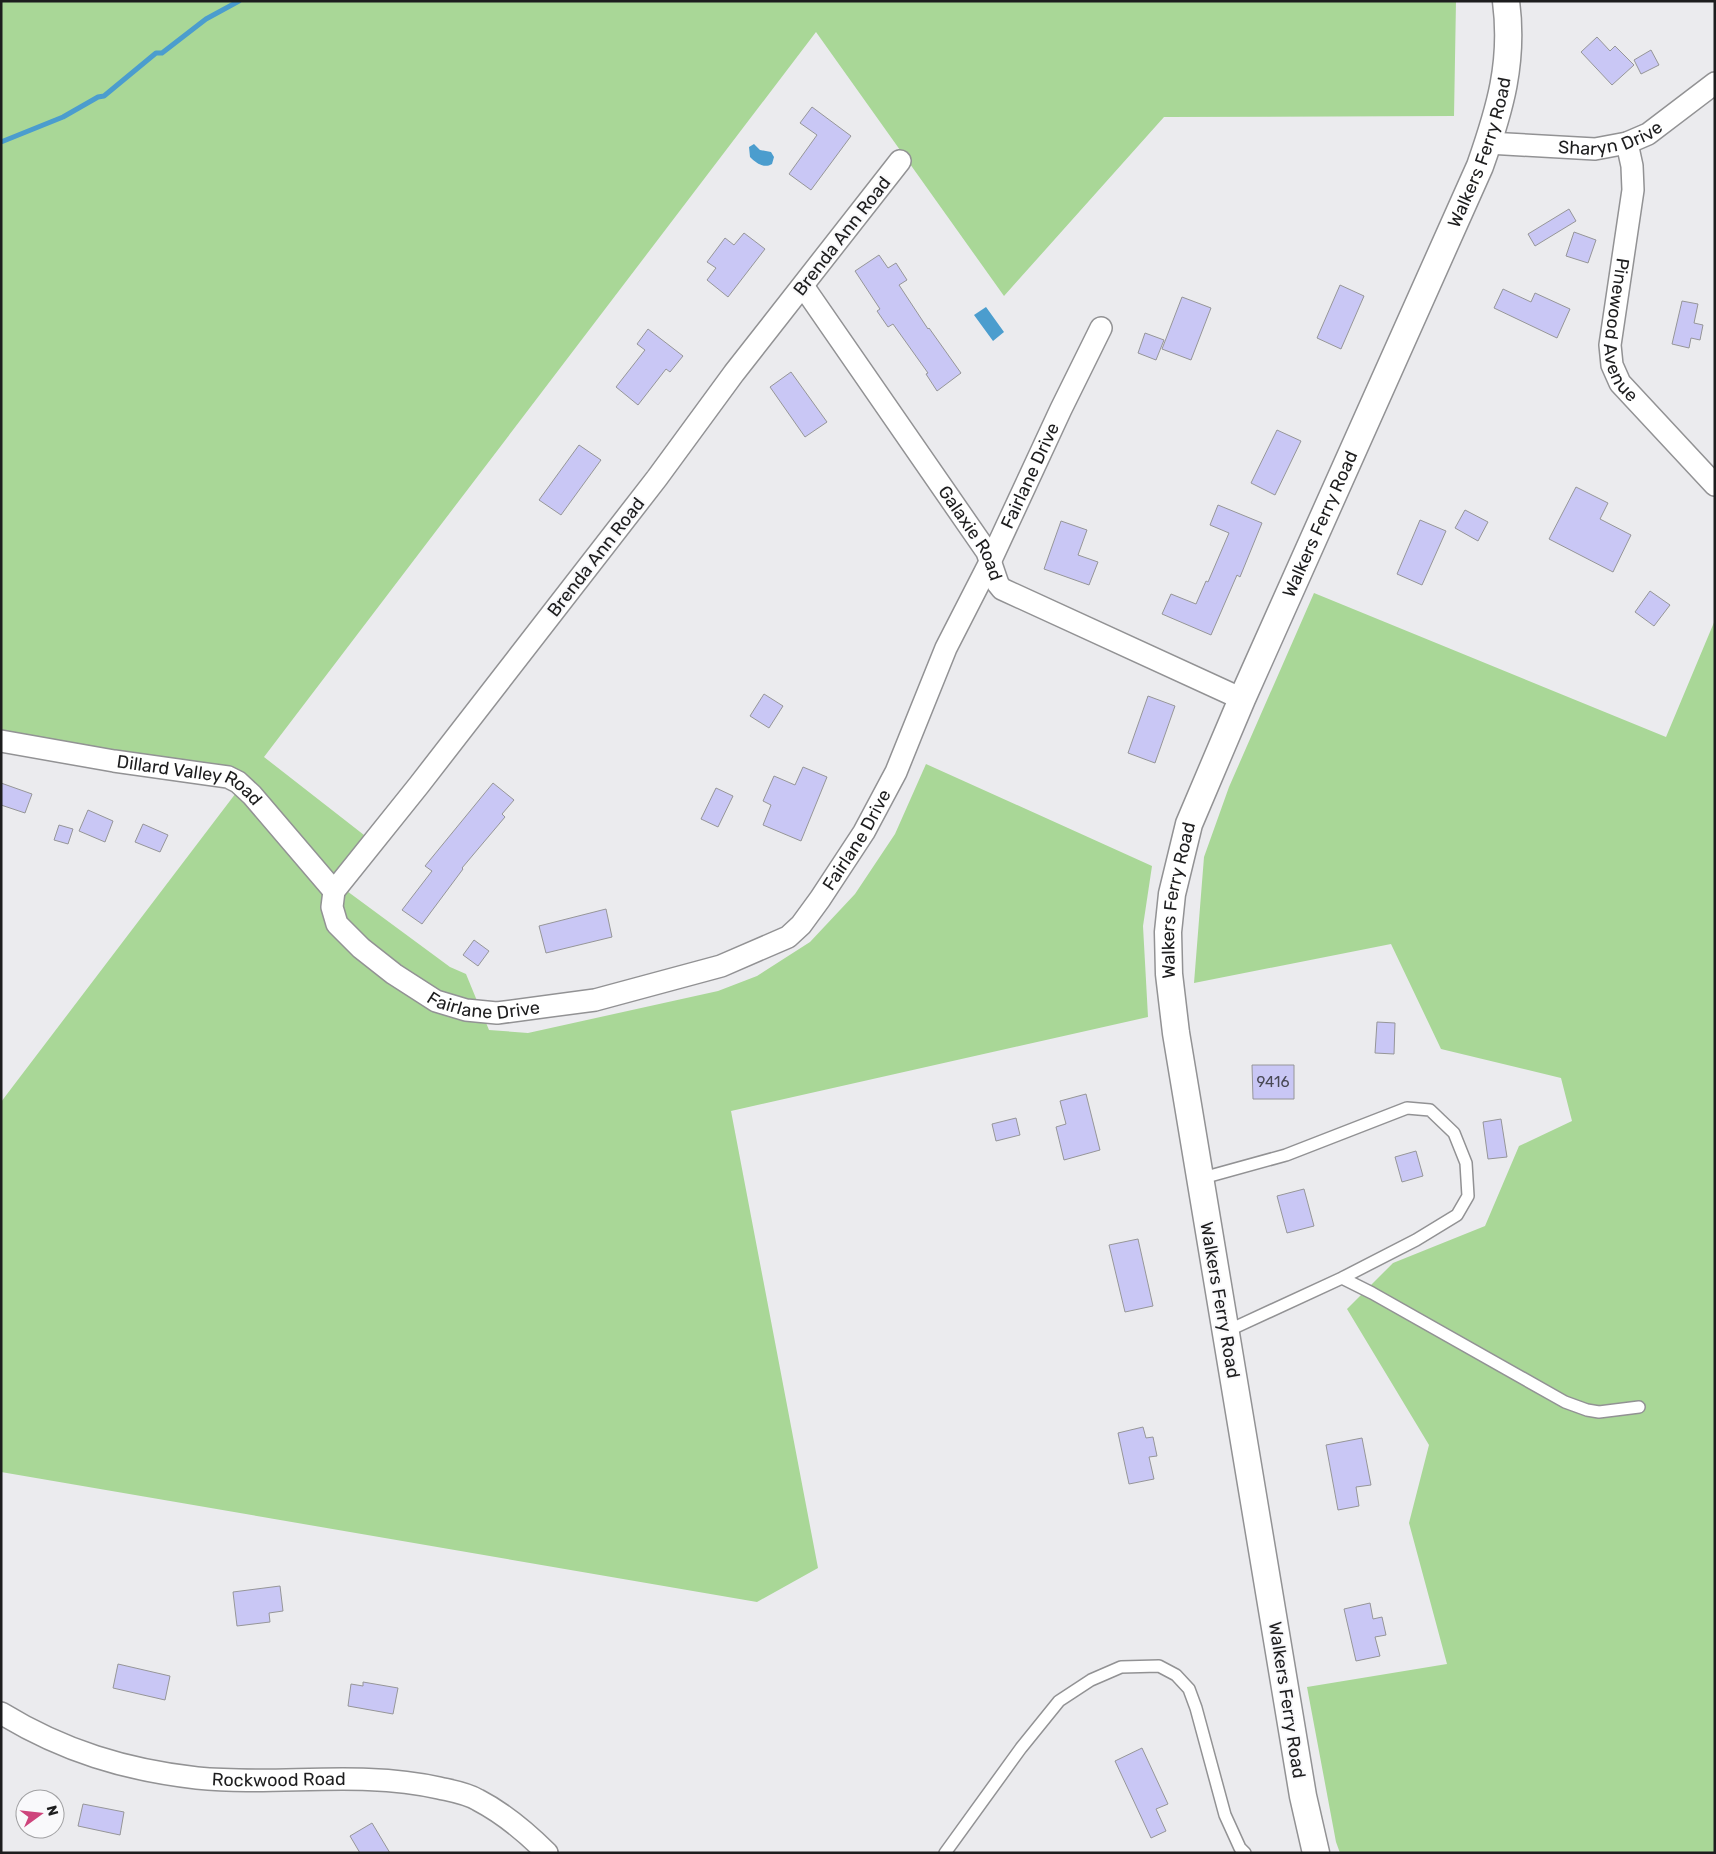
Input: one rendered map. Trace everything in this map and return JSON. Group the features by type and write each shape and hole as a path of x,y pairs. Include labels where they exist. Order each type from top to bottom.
{"street":[{"name":"Walkers Ferry Road","path":"1311,1851 1176,1034 1169,974 1168,932 1172,894 1189,824 1242,699 1468,194 1488,143 1498,115 1507,63 1508,21 1506,1"},
{"name":"Sharyn Drive","path":"1488,143 1595,149 1627,143 1648,134 1715,83"},
{"name":"Pinewood Avenue","path":"1627,143 1632,166 1633,190 1610,345 1612,365 1620,383 1715,485"},
{"name":"Brenda Ann Road","path":"334,891 431,770 651,486 734,373 900,162"},
{"name":"Galaxie Road","path":"803,286 950,497 986,552 998,584 1002,589 1010,595 1242,699"},
{"name":"Fairlane Drive","path":"334,891 332,907 336,924 366,952 394,974 436,1001 466,1010 497,1013 595,1000 721,966 788,937 801,925 820,899 864,832 896,772 946,648 990,562 1101,328"},
{"name":"Dillard Valley Road","path":"1,741 114,761 228,778 238,782 252,794 334,891"},
{"name":"Rockwood Road","path":"1,1713 70,1748 113,1763 145,1771 198,1778 234,1780 392,1780 418,1783 459,1792 477,1799 498,1812 535,1841 547,1853"}],"lane":[{"path":"1199,1180 1286,1155 1407,1108 1430,1110 1454,1133 1466,1163 1468,1196 1457,1215 1416,1240 1342,1278 1225,1332"},
{"path":"1342,1278 1566,1402 1587,1410 1599,1412 1639,1407"},
{"path":"945,1853 1021,1748 1059,1701 1092,1680 1121,1667 1159,1666 1176,1675 1189,1689 1196,1708 1225,1815 1240,1848 1245,1853"}],"green space":[{"path":"1,1 1456,1 1454,116 1164,117 1004,296 816,32 264,757 364,835 332,880 450,967 466,974 489,1030 528,1033 718,991 757,976 810,942 855,894 895,834 926,764 1152,866 1143,926 1148,1017 731,1111 818,1568 757,1602 1,1472 1,1102 242,785 1,732"},
{"path":"1314,593 1666,737 1715,620 1715,1853 1340,1853 1336,1842 1307,1687 1447,1664 1409,1523 1429,1445 1347,1309 1393,1263 1485,1226 1519,1146 1572,1121 1561,1078 1441,1049 1391,944 1194,983 1204,857 1229,787"}],"water":[{"path":"754,144 760,150 771,152 774,157 772,164 763,166 750,157 749,147"},
{"path":"986,307 1004,332 993,341 974,315"}],"building":[{"path":"1597,37 1610,51 1615,46 1634,65 1612,85 1581,52"},
{"path":"1651,50 1659,65 1641,74 1634,60"},
{"path":"812,107 851,136 811,190 789,174 817,135 800,123"},
{"path":"1569,209 1576,221 1535,246 1528,234"},
{"path":"1574,232 1596,240 1588,263 1566,256"},
{"path":"744,233 765,249 728,297 707,280 716,268 707,262 725,238 734,245"},
{"path":"879,255 888,268 896,263 907,280 899,285 928,329 961,373 937,391 926,374 928,373 893,324 888,327 877,311 880,309 855,271"},
{"path":"1340,285 1364,296 1341,349 1317,338"},
{"path":"1503,289 1531,302 1535,293 1570,309 1557,338 1494,308"},
{"path":"1182,297 1211,308 1191,360 1162,349"},
{"path":"1682,301 1698,304 1694,323 1703,325 1700,340 1691,338 1689,348 1672,344"},
{"path":"648,329 683,356 670,372 666,369 638,405 616,387 645,350 637,344"},
{"path":"1145,333 1164,340 1156,360 1138,353"},
{"path":"791,372 827,422 805,437 770,387"},
{"path":"1277,430 1301,441 1275,495 1251,483"},
{"path":"579,445 601,460 561,515 539,500"},
{"path":"1576,487 1608,503 1600,519 1631,535 1613,572 1549,539"},
{"path":"1218,505 1262,523 1240,577 1237,575 1211,635 1162,614 1171,594 1196,604 1206,581 1208,582 1229,533 1210,525"},
{"path":"1465,510 1488,522 1478,541 1455,528"},
{"path":"1420,520 1446,531 1422,585 1397,574"},
{"path":"1061,521 1087,530 1078,555 1098,562 1089,585 1044,569"},
{"path":"1650,591 1670,605 1654,626 1635,612"},
{"path":"764,694 783,706 769,728 750,716"},
{"path":"1148,696 1175,706 1155,763 1128,753"},
{"path":"803,767 827,777 801,841 763,825 771,805 763,801 774,776 795,785"},
{"path":"1,783 32,794 25,813 1,805"},
{"path":"493,783 514,800 502,814 505,817 462,868 422,924 402,910 432,871 425,866"},
{"path":"716,788 733,796 718,827 701,819"},
{"path":"88,810 113,821 105,842 79,831"},
{"path":"143,824 168,835 160,852 135,842"},
{"path":"59,825 73,829 68,844 54,840"},
{"path":"606,909 612,937 546,953 539,926"},
{"path":"474,940 489,951 478,966 463,955"},
{"path":"1377,1022 1395,1023 1394,1054 1375,1053"},
{"path":"1252,1065 1294,1065 1294,1099 1253,1099"},
{"path":"1086,1094 1100,1150 1064,1160 1056,1127 1066,1124 1060,1101"},
{"path":"1016,1118 1020,1135 996,1141 992,1124"},
{"path":"1501,1119 1507,1157 1488,1159 1483,1122"},
{"path":"1416,1151 1423,1176 1402,1182 1395,1157"},
{"path":"1304,1189 1314,1226 1287,1233 1277,1196"},
{"path":"1138,1239 1153,1306 1125,1312 1109,1245"},
{"path":"1143,1427 1146,1438 1153,1437 1157,1456 1149,1457 1154,1479 1129,1484 1118,1433"},
{"path":"1362,1438 1371,1485 1356,1487 1359,1506 1338,1510 1326,1445"},
{"path":"280,1586 283,1611 269,1613 270,1622 237,1626 233,1592"},
{"path":"1370,1603 1373,1619 1382,1617 1386,1635 1375,1637 1380,1656 1356,1661 1344,1609"},
{"path":"118,1664 170,1676 165,1700 113,1688"},
{"path":"363,1682 398,1688 393,1714 348,1706 351,1684 363,1686"},
{"path":"1142,1748 1168,1804 1156,1809 1166,1831 1151,1838 1115,1761"},
{"path":"83,1804 124,1812 120,1835 78,1826"},
{"path":"372,1823 390,1853 360,1853 350,1836"}],"waterway":[{"path":"1,142 63,117 98,97 104,96 156,53 162,53 206,19 239,1"}]}
